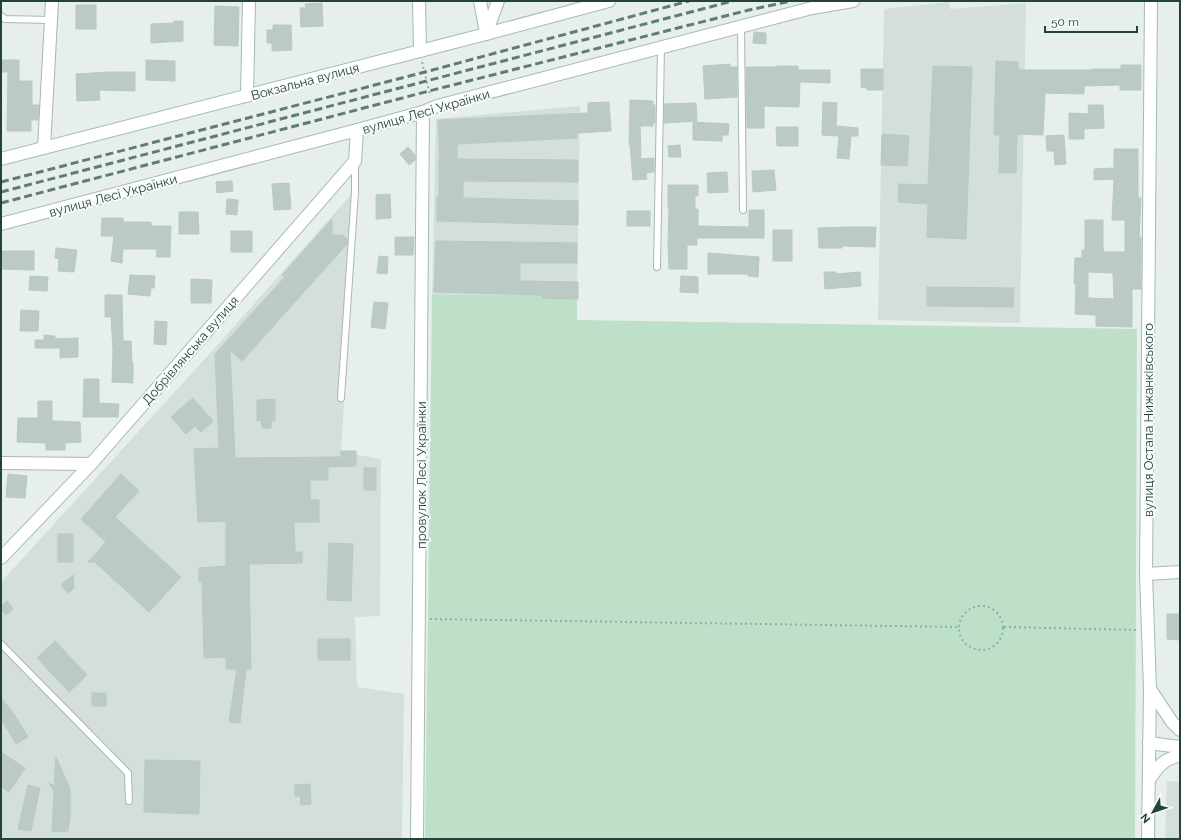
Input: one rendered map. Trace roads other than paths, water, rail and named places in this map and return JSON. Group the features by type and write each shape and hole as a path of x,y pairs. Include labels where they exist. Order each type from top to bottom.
{"street":[{"path":"44,148 52,1"},
{"path":"247,96 249,1"},
{"path":"419,1 420,51"},
{"path":"480,1 486,34"},
{"path":"486,34 498,1"},
{"name":"Вокзальна вулиця","path":"1,159 609,1"},
{"name":"вулиця Лесі Українки","path":"1,224 357,130 423,112 437,106 812,8 852,1"},
{"name":"вулиця Остапа Нижанківського","path":"1148,839 1150,689 1146,574 1152,1"},
{"name":"провулок Лесі Українки","path":"417,839 423,112"},
{"path":"354,161 357,130"},
{"name":"Добрівлянська вулиця","path":"1,558 91,464 354,161"},
{"path":"1,463 91,464"},
{"path":"1146,574 1180,572"},
{"path":"1150,689 1172,722 1180,730"},
{"path":"1149,743 1180,747"},
{"path":"1149,780 1160,764 1171,757 1180,755"}],"lane":[{"path":"1,16 5,19 51,20"},
{"path":"741,27 743,210"},
{"path":"657,267 661,48"},
{"path":"341,398 355,192 354,161"},
{"path":"1,644 128,773 128,801"}],"railway":[{"path":"1,182 425,72 689,1"},
{"path":"1,192 733,1"},
{"path":"1,203 429,91 749,10 791,1"}]}
